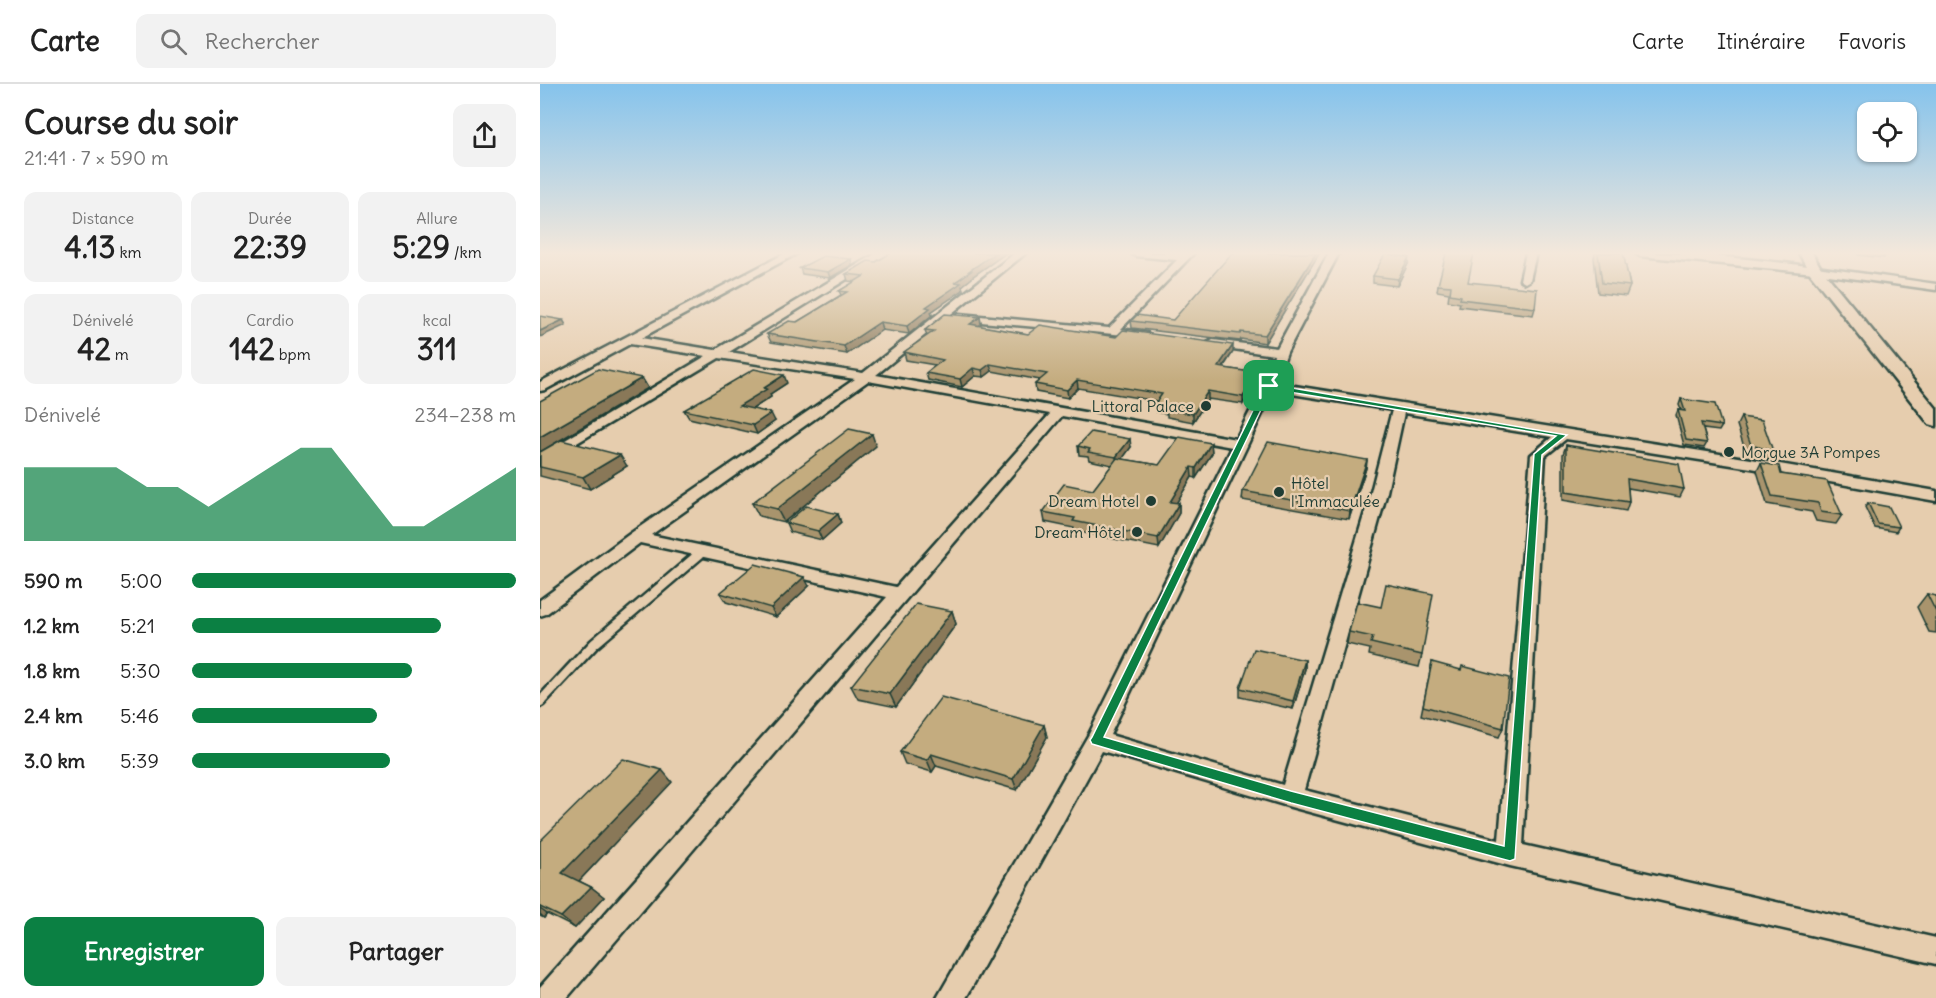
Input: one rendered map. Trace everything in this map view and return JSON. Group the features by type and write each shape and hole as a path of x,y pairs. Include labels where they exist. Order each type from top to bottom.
{"main road":[{"path":"1836,296 1936,420"}],"street":[{"path":"540,387 713,296"},
{"path":"540,461 813,296"},
{"path":"540,609 637,537 866,377 965,296"},
{"path":"1113,331 1147,296"},
{"path":"951,998 1096,740 1269,386 1281,352 1311,296"},
{"path":"940,315 1158,337"},
{"path":"629,340 866,377 1240,444"},
{"path":"1202,342 1281,352"},
{"path":"1269,386 1563,435 1732,459 1936,496"},
{"path":"1291,797 1363,549 1399,407"},
{"path":"549,998 1058,413"},
{"path":"1510,854 1538,454 1563,435"},
{"path":"637,537 901,594"},
{"path":"1096,740 1291,797 1510,854 1936,951"}],"lane":[{"path":"540,702 594,644 704,551"}],"building":[{"path":"841,296 943,296 926,307 930,308 907,326 880,322 844,346 767,334 789,321 797,322"},
{"path":"1194,296 1289,296 1265,335 1131,321 1137,315 1173,320"},
{"path":"1459,296 1536,296 1535,308 1460,299"},
{"path":"945,314 980,317 970,324 1028,334 1040,325 1116,337 1123,330 1233,345 1218,367 1257,373 1243,397 1208,391 1193,414 1166,410 1169,407 1155,404 1162,394 1077,380 1067,390 1035,384 1047,374 990,364 982,370 973,368 960,379 926,373 943,360 904,352 934,331 925,330"},
{"path":"540,316 563,320 540,331"},
{"path":"598,369 642,378 540,437 540,401"},
{"path":"754,369 784,375 764,388 767,389 739,406 771,413 753,425 684,410"},
{"path":"1681,399 1715,404 1722,426 1701,423 1707,443 1686,440 1678,410 1685,411"},
{"path":"1741,417 1762,420 1773,451 1751,445"},
{"path":"849,429 872,434 777,509 752,503"},
{"path":"1091,432 1130,439 1116,457 1088,452 1090,449 1078,446"},
{"path":"1179,437 1211,443 1196,468 1191,467 1170,502 1179,503 1158,538 1073,521 1075,518 1043,512 1064,484 1093,490 1117,458 1159,465"},
{"path":"561,440 620,455 583,477 540,467 540,452"},
{"path":"1268,442 1367,460 1350,511 1243,491"},
{"path":"1566,445 1679,464 1684,489 1627,479 1629,502 1566,492"},
{"path":"1761,463 1779,466 1781,474 1827,481 1842,515 1821,512 1818,503 1772,496"},
{"path":"1868,503 1889,507 1899,527 1878,524"},
{"path":"806,506 838,514 818,531 786,523"},
{"path":"755,564 804,577 771,608 720,593"},
{"path":"1386,584 1433,594 1422,655 1371,643 1373,637 1349,632 1357,602 1381,607"},
{"path":"1927,594 1936,596 1936,612"},
{"path":"916,604 952,611 890,694 851,686"},
{"path":"1254,649 1305,660 1293,701 1240,688"},
{"path":"1432,662 1461,670 1462,666 1509,678 1503,728 1423,706"},
{"path":"941,697 1044,725 1013,779 931,754 927,760 900,752"},
{"path":"623,759 662,770 562,873 591,887 561,917 540,907 540,841"}],"place":[{"name":"Littoral Palace","path":"1206,406"},
{"name":"Morgue 3A Pompes","path":"1729,452"},
{"name":"Hôtel l'Immaculée","path":"1279,492"},
{"name":"Dream Hotel","path":"1151,501"},
{"name":"Dream Hôtel","path":"1137,532"}],"route":[{"path":"1269,386 1563,435 1538,454 1510,854 1291,797 1096,740 1269,386"}]}
